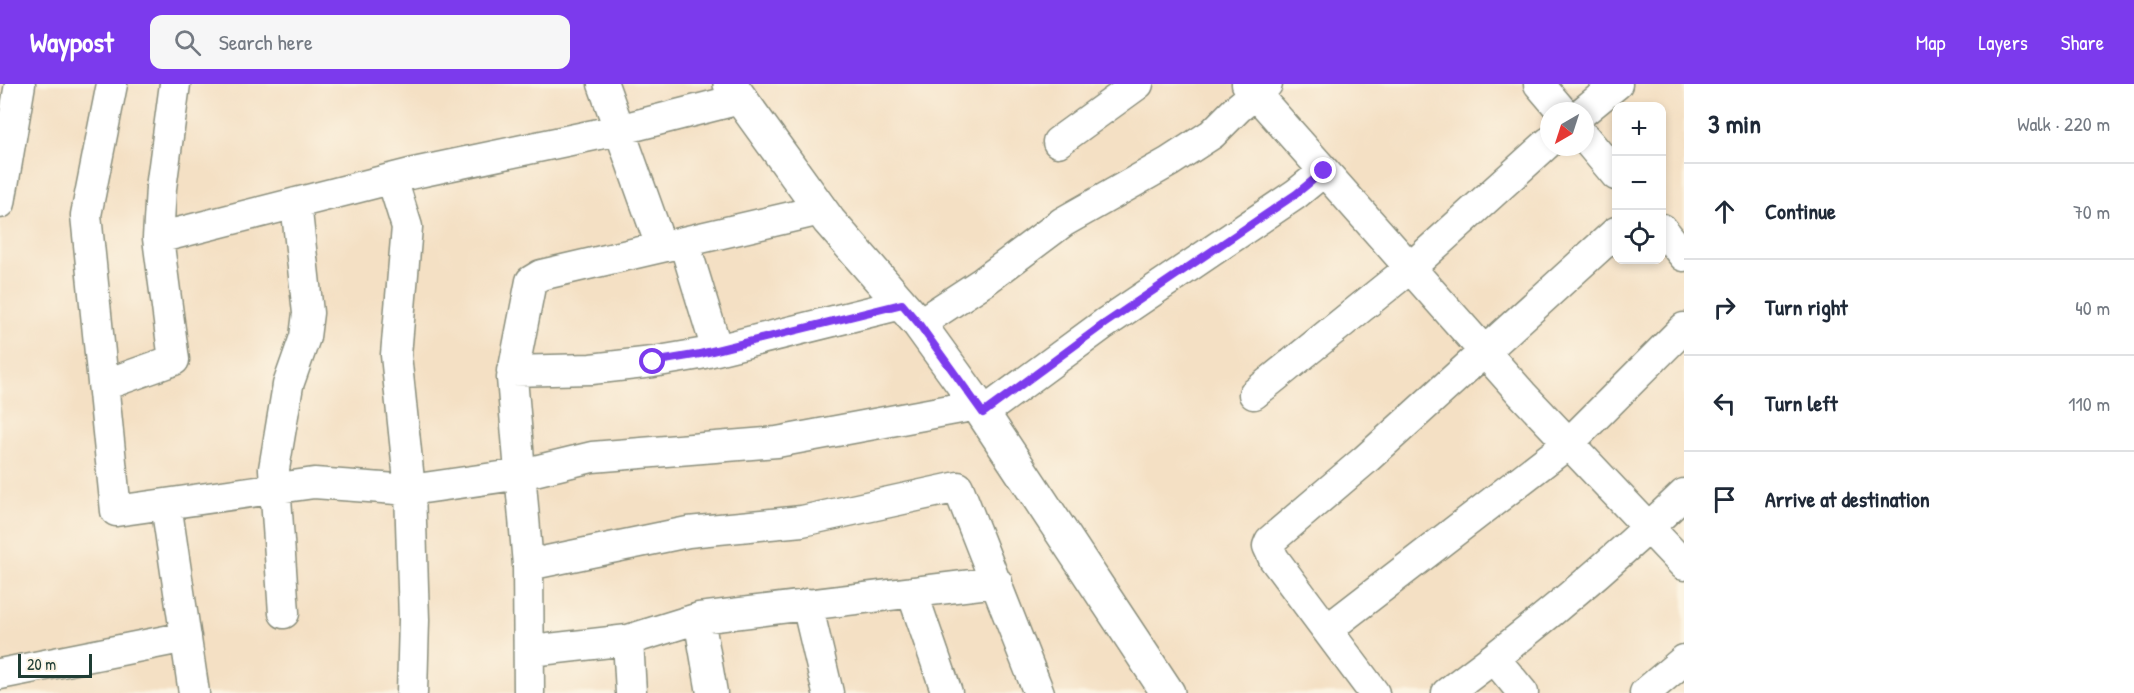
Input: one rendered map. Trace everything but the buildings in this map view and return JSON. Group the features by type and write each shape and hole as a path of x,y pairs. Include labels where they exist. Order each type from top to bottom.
{"street":[{"path":"0,203 20,84"},
{"path":"112,84 86,215 116,511 314,483 410,490 522,474 591,457 777,442 980,409 1296,194 1324,171"},
{"path":"104,385 174,360 158,238 161,188 176,84"},
{"path":"603,84 618,130 673,244 717,350"},
{"path":"1058,142 1138,84"},
{"path":"1539,84 1554,102"},
{"path":"1594,103 1617,84"},
{"path":"512,371 612,367 653,362 910,314 983,282 1063,222 1169,162 1212,134 1256,87 1324,171 1485,352 1684,565"},
{"path":"158,238 392,179 618,130 735,91 821,210 910,314 980,409 1168,693"},
{"path":"1594,149 1612,170"},
{"path":"1254,394 1410,268 1540,150"},
{"path":"392,179 407,226 396,355 410,490 414,621 412,693"},
{"path":"284,613 274,469 288,385 305,337 308,313 296,203"},
{"path":"529,693 531,651 528,565 512,371 531,281 541,275 821,210"},
{"path":"1666,234 1684,255"},
{"path":"1373,693 1328,629 1274,559 1268,546 1270,541 1365,460 1612,237"},
{"path":"1328,629 1569,443 1684,328"},
{"path":"528,565 688,532 802,521 958,487 1039,693"},
{"path":"1447,693 1494,658 1649,528 1684,494"},
{"path":"166,504 194,693"},
{"path":"531,651 628,640 699,618 997,582"},
{"path":"912,591 947,693"},
{"path":"807,604 828,693"},
{"path":"699,618 712,693"},
{"path":"0,674 186,637"},
{"path":"628,640 631,693"},
{"path":"1494,658 1522,693"},
{"path":"1645,693 1684,660"}],"route":[{"path":"653,362 700,354 902,304 983,413 1104,324 1242,233 1324,171"}]}
